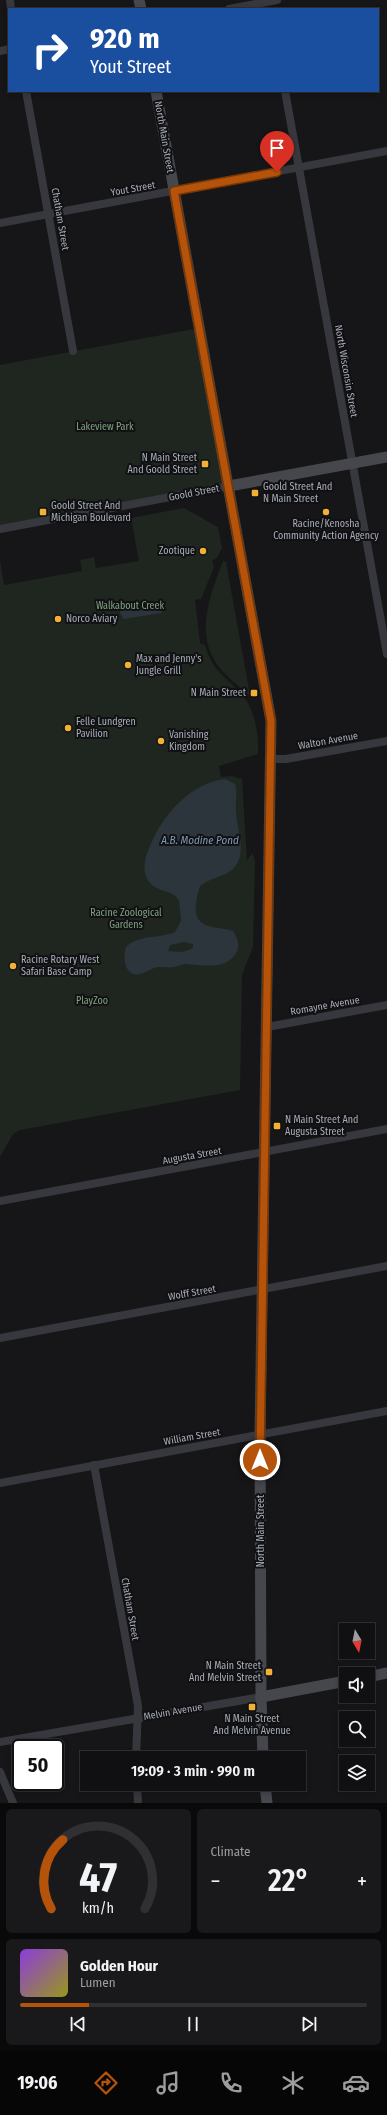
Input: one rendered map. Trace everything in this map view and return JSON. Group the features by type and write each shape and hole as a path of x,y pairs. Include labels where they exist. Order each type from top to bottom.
{"main road":[{"name":"North Main Street","path":"156,92 269,703 272,759 260,1435 261,1696 263,1751"},
{"name":"Goold Street","path":"229,486 387,457"},
{"path":"375,1676 387,1673"},
{"name":"Melvin Avenue","path":"261,1696 339,1682"},
{"path":"266,1791 267,1803"}],"street":[{"path":"236,8 272,3"},
{"name":"Chatham Street","path":"26,92 73,351"},
{"name":"North Wisconsin Street","path":"285,92 387,654"},
{"name":"Yout Street","path":"0,223 387,151"},
{"name":"Goold Street","path":"0,529 229,486"},
{"name":"Walton Avenue","path":"272,759 286,759 387,741"},
{"name":"Romayne Avenue","path":"267,1027 387,1005"},
{"name":"Augusta Street","path":"0,1201 387,1129"},
{"name":"Wolff Street","path":"0,1338 387,1266"},
{"name":"William Street","path":"0,1484 94,1465 387,1412"},
{"name":"Chatham Street","path":"94,1465 138,1706 136,1751"},
{"name":"Melvin Avenue","path":"0,1742 261,1696"},
{"path":"0,1772 13,1803"},
{"path":"137,1791 138,1803"}],"green space":[{"name":"Lakeview Park","path":"199,328 229,486 0,529 0,365"},
{"name":"Racine Zoological Gardens","path":"184,508 218,527 222,548 217,558 212,560 214,567 201,599 195,600 200,643 205,645 208,655 216,668 237,689 251,708 258,739 258,754 219,766 221,777 232,776 242,779 247,861 252,853 255,861 253,947 242,975 240,1090 20,1130 13,1134 0,1157 0,561 4,585 82,571 80,560 94,557 96,568 139,561 131,518"},
{"path":"223,561 226,562 250,695 248,695 229,678 219,667 211,654 207,641 206,628 209,601"}],"water":[{"path":"158,601 164,602 164,609 161,613 124,619 120,613 120,604 125,603 151,608"},
{"name":"A.B. Modine Pond","path":"225,779 235,784 236,812 241,849 240,856 233,869 200,886 196,911 200,921 205,925 233,931 238,941 237,951 228,962 221,964 207,966 183,964 176,967 159,967 138,975 131,973 125,964 126,947 143,938 175,932 181,921 179,900 171,893 153,886 146,876 144,864 149,849 162,823 179,803 200,787","holes":["184,942 193,944 193,948 187,951 168,951 170,945"]}],"place":[{"name":"N Main Street And Goold Street","path":"205,464"},
{"name":"Goold Street And N Main Street","path":"255,493"},
{"name":"Goold Street And Michigan Boulevard","path":"43,512"},
{"name":"Racine/Kenosha Community Action Agency","path":"326,512"},
{"name":"Zootique","path":"203,551"},
{"name":"Norco Aviary","path":"58,619"},
{"name":"Max and Jenny's Jungle Grill","path":"128,665"},
{"name":"N Main Street","path":"254,693"},
{"name":"Felle Lundgren Pavilion","path":"68,728"},
{"name":"Vanishing Kingdom","path":"161,741"},
{"name":"Racine Rotary West Safari Base Camp","path":"13,966"},
{"name":"N Main Street And Augusta Street","path":"277,1126"},
{"name":"N Main Street And Melvin Street","path":"269,1672"},
{"name":"N Main Street And Melvin Avenue","path":"252,1707"}],"route":[{"path":"260,1460 272,759 271,721 269,703 174,191 277,172"}],"park label":[{"name":"Walkabout Creek","path":"130,606"},
{"name":"PlayZoo","path":"92,1001"}]}
